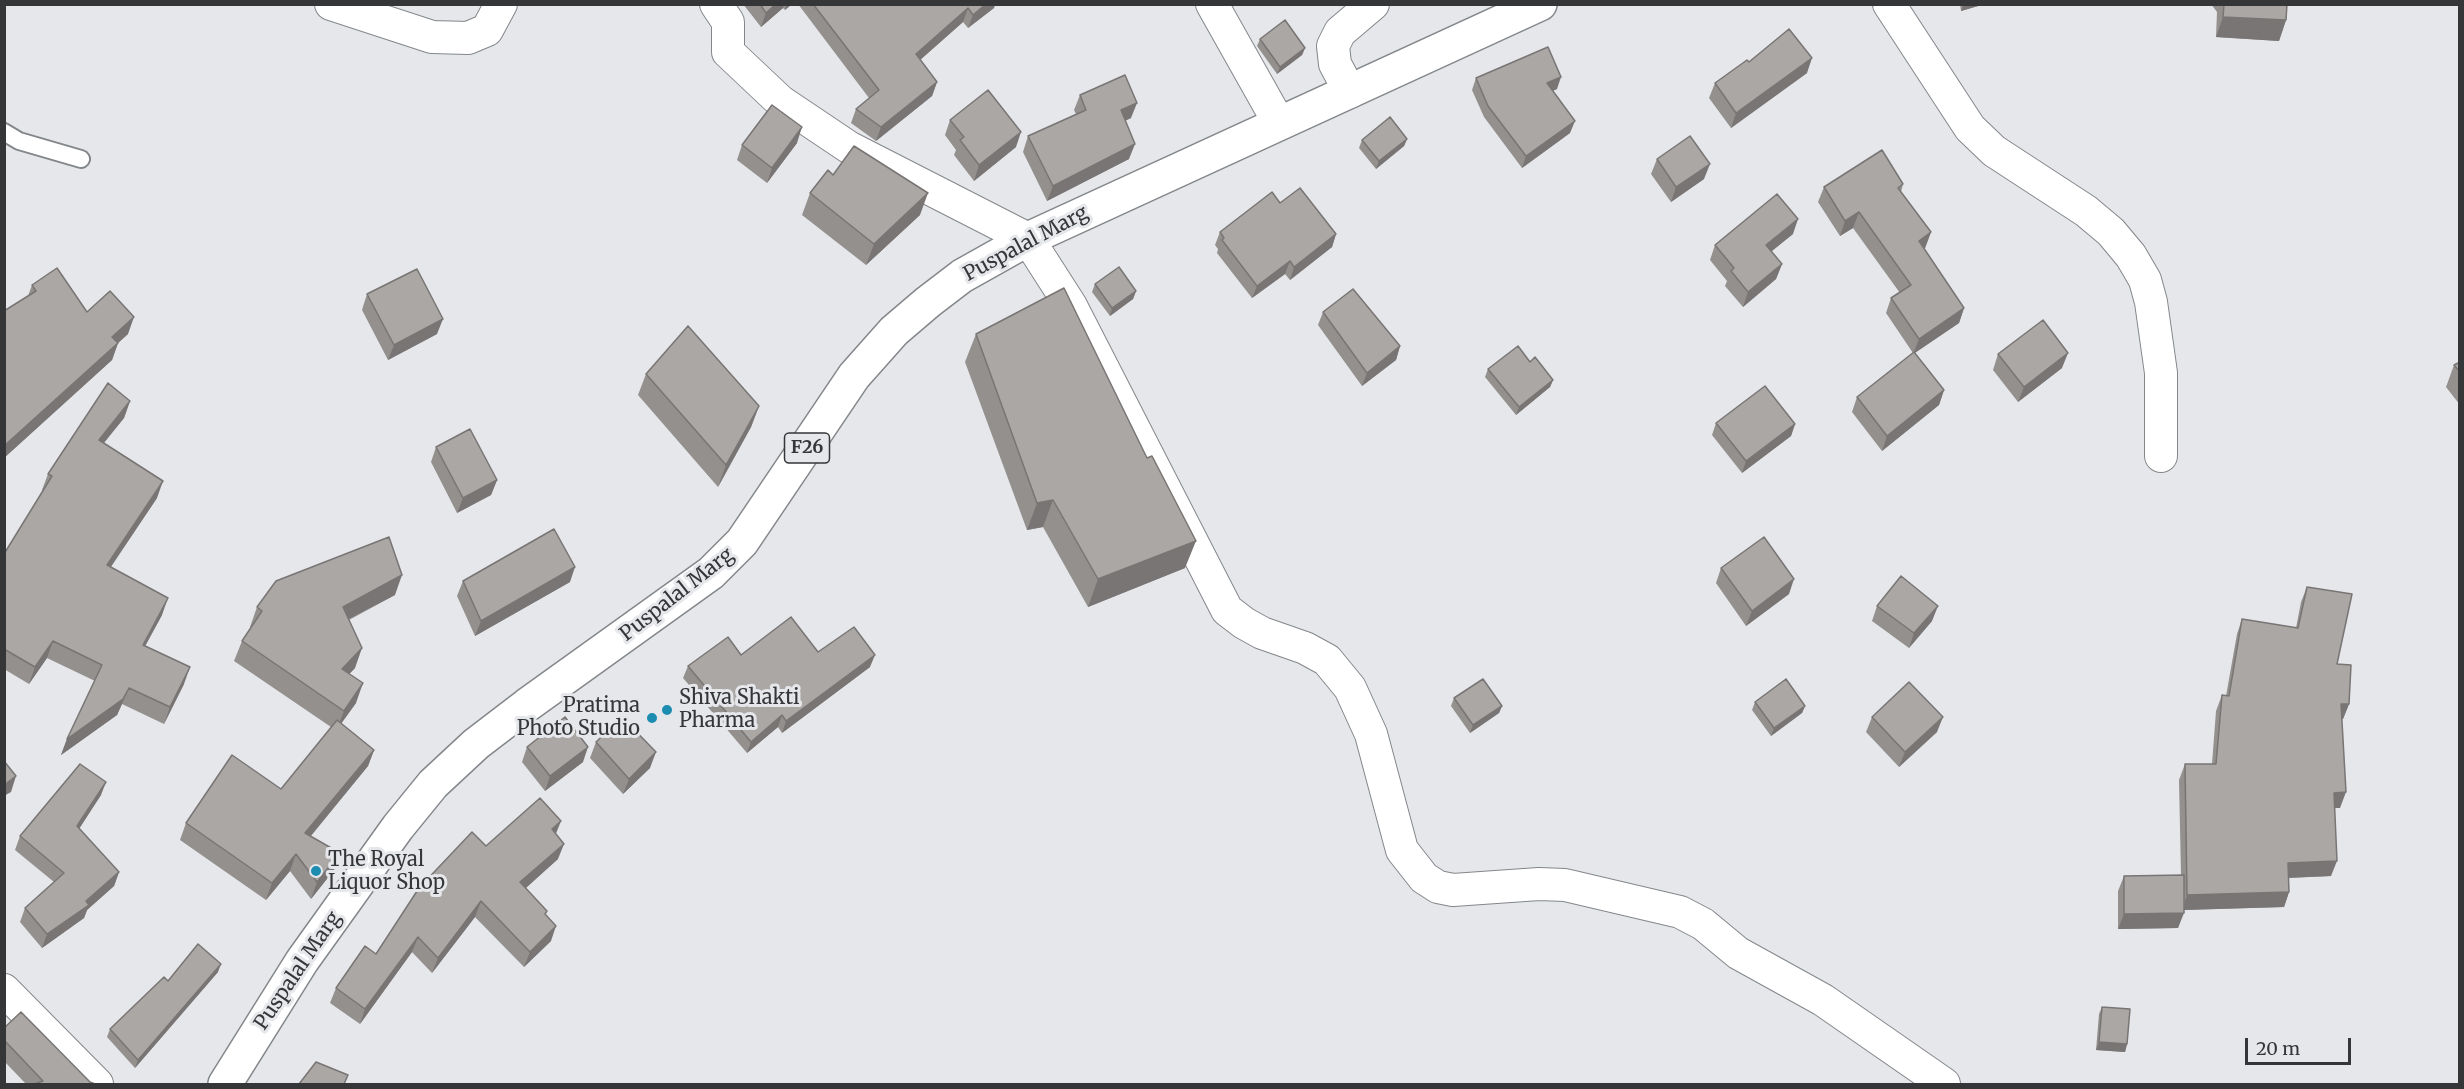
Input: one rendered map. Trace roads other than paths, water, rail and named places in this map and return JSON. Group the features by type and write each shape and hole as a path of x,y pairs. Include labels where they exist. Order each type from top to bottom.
{"main road":[{"name":"Puspalal Marg","path":"225,1084 302,961 398,827 433,784 476,744 527,705 711,573 742,542 854,376 894,331 962,276 1028,239 1540,4"}],"street":[{"path":"331,4 432,37 468,38 487,30 501,4"},
{"path":"716,4 728,22 728,52 780,101 850,148 1028,239 1071,306 1227,610 1262,633 1305,648 1327,660 1350,688 1371,734 1402,850 1424,878 1438,888 1453,890 1539,884 1565,885 1680,912 1703,924 1748,958 1823,1000 1944,1084"},
{"path":"1212,4 1279,123"},
{"path":"1350,93 1335,64 1332,46 1340,32 1373,4"},
{"path":"1889,4 1970,128 1994,151 2086,211 2111,232 2131,256 2145,280 2151,302 2161,373 2161,456"},
{"path":"4,990 97,1084"}],"lane":[{"path":"4,132 19,141 81,159"}],"place":[{"name":"Shiva Shakti Pharma","path":"667,710"},
{"name":"Pratima Photo Studio","path":"652,718"},
{"name":"The Royal Liquor Shop","path":"316,871"}]}
